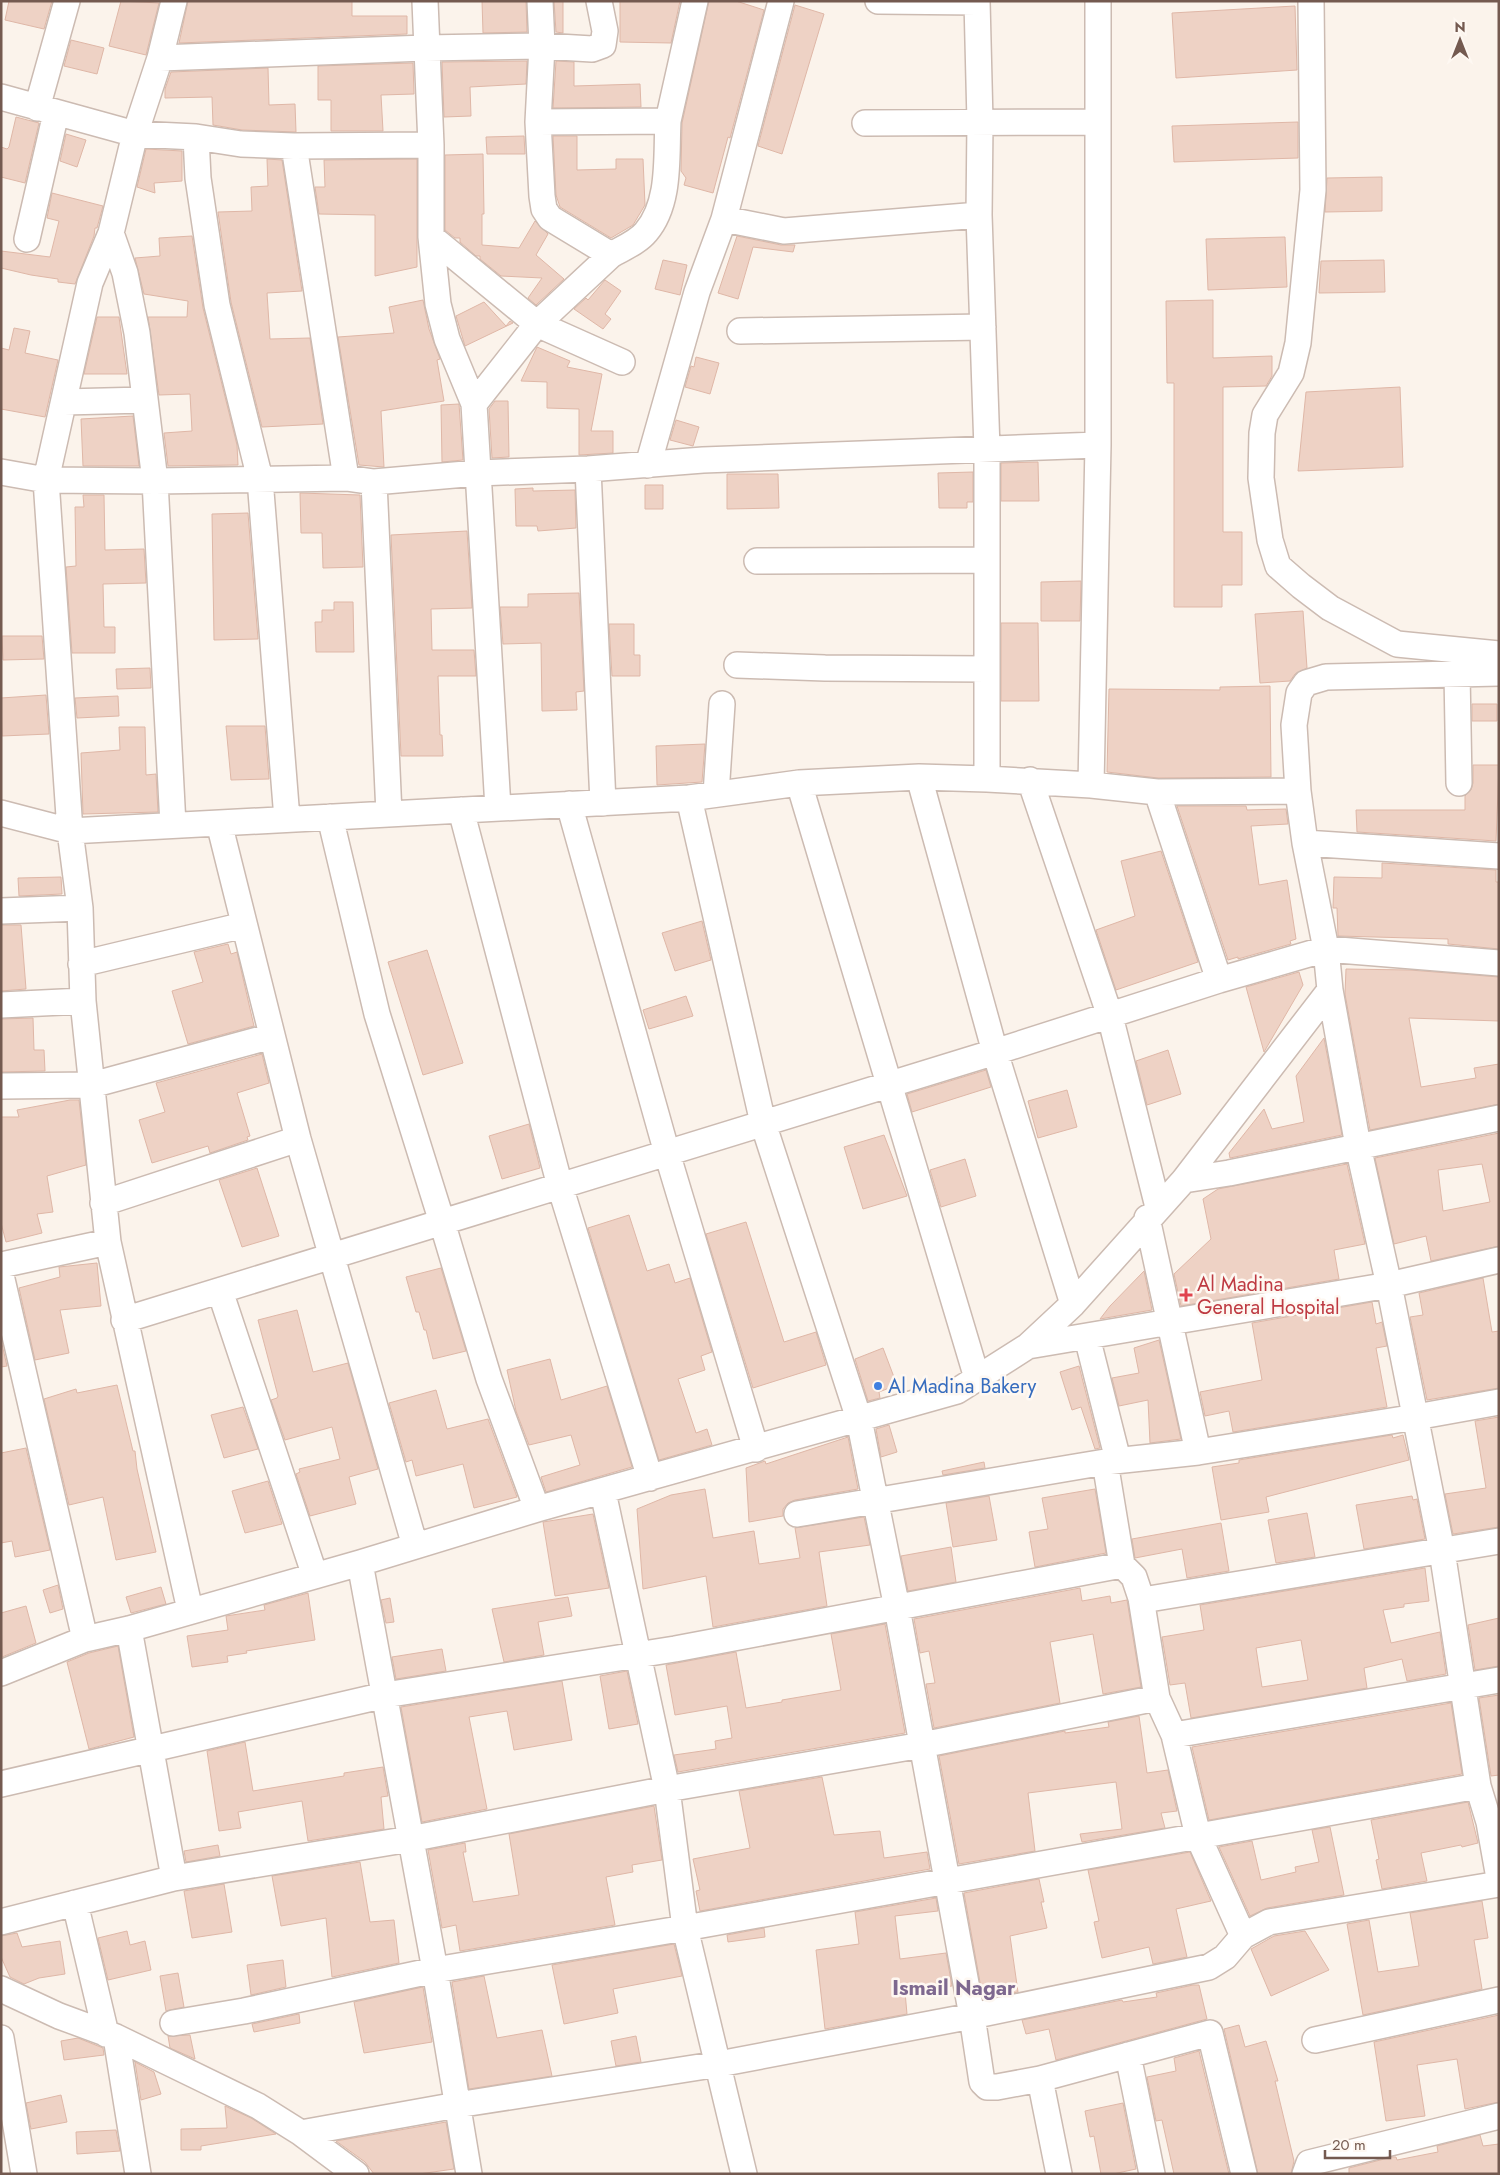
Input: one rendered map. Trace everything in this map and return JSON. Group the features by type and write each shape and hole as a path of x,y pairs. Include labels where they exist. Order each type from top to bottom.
{"street":[{"path":"27,239 46,111 67,1"},
{"path":"174,1 160,58 135,134 111,233 90,283 46,480 70,831 80,908 83,1002 108,1242 190,1610"},
{"path":"425,1 425,48 431,145 431,237 438,304 447,339 474,404 498,808"},
{"path":"540,1 542,46 538,122 544,209 550,218 561,227 611,255"},
{"path":"160,58 425,48 542,46 592,50 603,45 605,30 598,1"},
{"path":"474,404 536,324 611,255 646,233 654,221 664,197 668,120 695,1"},
{"path":"648,465 697,292 724,219 781,1"},
{"path":"878,1 977,2 980,122 979,215 987,449 987,779"},
{"path":"1091,785 1098,445 1098,1"},
{"path":"1312,1 1313,190 1298,343 1291,374 1265,414 1262,433 1261,478 1270,540 1278,566 1301,586 1330,608 1398,644 1499,654"},
{"path":"1,97 46,111 135,134 196,137 241,144 294,146 431,145"},
{"path":"538,122 668,120"},
{"path":"865,123 1097,122"},
{"path":"196,137 198,178 217,305 260,479 287,819"},
{"path":"294,146 346,478"},
{"path":"724,219 784,231 979,215"},
{"path":"111,233 125,273 137,333 155,481 173,825"},
{"path":"431,237 536,324 622,362"},
{"path":"740,331 983,327"},
{"path":"64,402 145,400"},
{"path":"1,472 46,480 155,481 346,478 374,482 478,473 588,469 703,460 1098,445"},
{"path":"588,469 603,802"},
{"path":"374,482 389,814"},
{"path":"757,561 986,560"},
{"path":"737,665 825,668 987,669"},
{"path":"1457,673 1459,783"},
{"path":"1499,673 1326,677 1306,683 1299,693 1294,714 1298,791 1305,843 1326,949 1330,990 1358,1146 1389,1285 1442,1551 1478,1786 1494,1821 1499,1878"},
{"path":"716,794 722,704"},
{"path":"1,813 70,831 689,798 799,783 920,777 1030,780 1157,792 1298,791"},
{"path":"920,777 995,1052 1072,1304"},
{"path":"1030,780 1110,1016 1152,1213 1171,1322 1198,1452"},
{"path":"799,783 977,1378"},
{"path":"1157,792 1219,980"},
{"path":"689,798 763,1123 859,1419 897,1608 972,2016 982,2082 987,2087 997,2088 1210,2033 1244,2174"},
{"path":"570,804 667,1153 756,1449"},
{"path":"461,810 560,1186 650,1478"},
{"path":"330,817 377,1014 489,1379 537,1509"},
{"path":"219,823 298,1139 415,1546"},
{"path":"1305,843 1499,856"},
{"path":"1,911 80,908"},
{"path":"82,964 244,925"},
{"path":"124,1320 995,1052 1219,980 1326,949 1499,963"},
{"path":"1,1673 85,1639 129,1629 190,1610 360,1563 537,1509 957,1391 1028,1346 1072,1304 1152,1213 1184,1180 1330,990"},
{"path":"1,1005 83,1002"},
{"path":"1,1086 92,1085 272,1036"},
{"path":"1184,1180 1229,1173 1499,1118"},
{"path":"104,1203 298,1139"},
{"path":"1,1265 108,1242"},
{"path":"1028,1346 1389,1285 1499,1260"},
{"path":"1,1275 85,1639"},
{"path":"220,1291 315,1576"},
{"path":"1087,1337 1112,1461 1122,1565 1134,1577 1142,1598 1157,1698 1174,1735 1198,1836 1243,1936"},
{"path":"797,1514 1112,1461 1198,1452 1499,1402"},
{"path":"603,1492 640,1655 657,1750 667,1789 686,1928 744,2174"},
{"path":"1142,1598 1157,1598 1499,1541"},
{"path":"360,1563 435,1970 469,2174"},
{"path":"1,1784 385,1695 640,1655 1122,1565"},
{"path":"129,1629 174,1878"},
{"path":"1174,1735 1499,1680"},
{"path":"1,1922 174,1878 410,1839 667,1789 922,1745 1157,1698"},
{"path":"173,2023 244,2011 435,1970 686,1928 1478,1786"},
{"path":"301,2133 457,2105 719,2064 972,2016 1209,1967 1225,1957 1243,1936 1270,1922 1499,1884"},
{"path":"75,1903 111,2035 138,2174"},
{"path":"1,1989 59,2016 111,2035 258,2106 301,2133 356,2174"},
{"path":"1315,2040 1499,2000"},
{"path":"1,2038 24,2174"},
{"path":"1128,2055 1152,2174"},
{"path":"1040,2078 1059,2174"},
{"path":"1305,2174 1309,2163 1499,2116"}],"building":[{"path":"9,1 52,1 44,29 5,20"},
{"path":"121,1 159,3 146,55 109,46"},
{"path":"188,1 352,1 352,16 407,16 407,34 179,43"},
{"path":"482,1 526,1 527,32 483,33"},
{"path":"554,1 563,1 563,33 556,32"},
{"path":"620,1 680,1 671,43 620,42"},
{"path":"709,1 736,1 764,10 730,138 728,137 713,193 684,185 686,178 681,171 682,123"},
{"path":"795,5 824,14 782,154 758,146"},
{"path":"1295,6 1297,70 1176,78 1172,13"},
{"path":"71,40 104,48 97,74 64,66"},
{"path":"527,61 526,84 470,87 471,116 444,117 442,62"},
{"path":"556,61 574,62 574,86 640,84 641,107 553,108"},
{"path":"413,63 414,94 381,95 383,131 331,131 331,100 318,100 318,66"},
{"path":"268,68 269,105 295,104 296,132 242,130 213,125 212,97 165,98 165,89 171,72"},
{"path":"16,117 39,123 25,183 1,177 1,147 7,149 9,147"},
{"path":"1298,122 1298,158 1174,162 1172,126"},
{"path":"66,134 86,140 77,167 60,161"},
{"path":"524,136 525,154 487,154 486,137"},
{"path":"553,136 577,136 577,170 616,169 616,159 643,159 645,205 633,225 611,238 560,207 556,195"},
{"path":"146,149 182,151 182,181 154,183 155,193 137,187"},
{"path":"483,154 484,214 482,214 482,245 519,248 535,221 548,234 536,255 564,279 536,305 528,298 542,278 501,276 480,259 480,256 476,256 460,242 460,238 455,238 445,230 445,155"},
{"path":"267,159 282,160 302,291 267,293 270,339 310,338 323,424 262,427 231,302 218,212 252,211 251,187 268,186"},
{"path":"417,159 417,267 375,276 375,215 319,214 315,187 325,187 324,160"},
{"path":"1382,177 1382,211 1325,212 1327,178"},
{"path":"52,193 103,206 97,228 95,228 94,236 75,284 58,282 58,279 1,268 1,251 50,257 59,221 47,218"},
{"path":"192,236 203,308 237,445 238,465 168,466 164,433 192,431 190,394 159,395 148,317 187,317 188,301 144,294 135,258 160,256 159,238"},
{"path":"737,236 781,245 795,245 793,252 753,247 738,299 718,293"},
{"path":"1285,237 1287,287 1208,290 1206,239"},
{"path":"663,260 687,265 680,295 655,289"},
{"path":"1384,260 1385,292 1319,293 1321,261"},
{"path":"605,280 621,291 605,314 611,319 603,329 574,309 586,298 588,300"},
{"path":"423,300 429,329 440,359 437,360 444,401 381,411 384,467 359,465 338,337 394,333 389,307"},
{"path":"1213,300 1213,358 1272,356 1272,376 1266,386 1223,387 1223,532 1242,532 1242,585 1222,585 1222,607 1174,607 1174,383 1167,383 1166,301"},
{"path":"484,302 506,326 510,321 513,323 465,346 456,316"},
{"path":"97,317 119,317 127,374 84,374"},
{"path":"14,328 30,331 25,353 58,360 45,417 1,409 1,348 9,350"},
{"path":"537,347 570,361 567,367 602,374 591,431 613,431 613,453 579,455 579,409 547,408 547,382 521,381"},
{"path":"696,357 719,363 710,394 685,387 691,366 694,367"},
{"path":"1400,387 1403,467 1298,471 1306,392"},
{"path":"495,401 508,401 509,457 492,458 489,409"},
{"path":"459,404 463,460 442,462 441,405"},
{"path":"133,416 139,466 83,466 81,419"},
{"path":"676,420 699,427 693,446 670,440"},
{"path":"1038,462 1039,501 1001,501 1001,463"},
{"path":"973,472 973,502 967,502 967,508 939,508 938,473"},
{"path":"727,474 778,474 779,508 727,509"},
{"path":"645,485 663,485 663,509 645,509"},
{"path":"533,488 533,491 575,490 576,528 538,531 537,526 516,526 515,489"},
{"path":"300,493 360,495 363,567 323,568 322,533 301,533"},
{"path":"83,495 104,495 105,550 144,549 146,583 103,584 104,627 115,627 115,653 72,653 66,567 76,566 75,507 84,507"},
{"path":"248,513 258,639 214,640 212,514"},
{"path":"467,531 472,608 431,609 432,650 474,650 476,676 438,676 440,735 442,735 443,756 401,756 391,535"},
{"path":"1081,581 1080,621 1041,621 1041,582"},
{"path":"579,593 584,691 576,692 577,710 542,711 541,643 503,644 500,607 528,607 528,594"},
{"path":"334,602 353,602 354,652 316,652 315,622 322,622 322,610 334,610"},
{"path":"1303,611 1307,668 1295,674 1290,681 1260,683 1255,614"},
{"path":"1001,623 1038,623 1039,701 1001,701"},
{"path":"609,624 634,624 634,655 640,655 640,676 612,676"},
{"path":"2,636 42,636 44,659 3,660"},
{"path":"150,668 151,688 117,689 116,669"},
{"path":"1270,686 1271,777 1158,778 1107,772 1109,689 1220,690 1220,687"},
{"path":"46,695 49,734 2,736 1,698"},
{"path":"118,696 119,716 77,718 75,698"},
{"path":"1472,704 1497,704 1497,721 1472,721"},
{"path":"226,726 265,726 269,779 231,780"},
{"path":"119,727 145,727 146,775 156,774 158,812 83,814 81,753 120,750"},
{"path":"705,744 702,782 657,785 656,746"},
{"path":"1473,765 1499,765 1496,841 1357,832 1356,810 1465,810 1465,796 1471,790 1473,783"},
{"path":"1177,806 1246,806 1247,810 1286,809 1288,824 1251,826 1259,885 1287,880 1296,939 1290,941 1291,944 1228,960"},
{"path":"1161,851 1198,962 1116,990 1096,930 1135,916 1121,861"},
{"path":"1382,863 1496,870 1496,882 1499,882 1499,949 1448,944 1448,939 1338,936 1337,908 1333,908 1334,877 1382,878"},
{"path":"61,877 62,894 19,896 18,878"},
{"path":"702,921 711,960 675,971 662,933"},
{"path":"1,925 21,925 26,989 1,991"},
{"path":"228,944 231,954 237,952 254,1026 188,1044 172,991 203,982 194,952"},
{"path":"427,950 463,1063 423,1075 388,962"},
{"path":"1346,969 1410,970 1499,977 1499,1021 1409,1018 1421,1087 1476,1078 1474,1068 1499,1064 1499,1104 1370,1130 1345,994"},
{"path":"1299,972 1303,985 1264,1052 1246,987"},
{"path":"686,996 693,1016 649,1029 643,1010"},
{"path":"33,1018 34,1050 44,1050 45,1071 1,1072 1,1019"},
{"path":"1324,1038 1342,1135 1230,1158 1229,1153 1264,1109 1272,1129 1304,1122 1296,1076"},
{"path":"1168,1050 1181,1094 1147,1105 1136,1061"},
{"path":"262,1054 269,1083 237,1093 250,1136 247,1137 248,1140 210,1153 208,1146 152,1163 139,1120 165,1112 156,1083"},
{"path":"986,1070 991,1087 912,1112 907,1094"},
{"path":"1067,1090 1077,1127 1038,1138 1028,1101"},
{"path":"79,1100 86,1165 47,1176 53,1212 37,1214 42,1233 6,1242 1,1223 1,1117 19,1117 17,1110"},
{"path":"529,1124 540,1168 502,1179 489,1136"},
{"path":"1499,1133 1499,1246 1431,1261 1426,1236 1394,1244 1375,1158","holes":["1482,1164 1490,1202 1443,1211 1438,1170"]},
{"path":"884,1135 907,1196 863,1209 844,1147"},
{"path":"965,1159 976,1196 941,1207 930,1170"},
{"path":"1347,1164 1365,1244 1334,1250 1339,1279 1181,1306 1174,1274 1211,1239 1203,1199 1218,1189"},
{"path":"257,1168 279,1236 242,1247 219,1180"},
{"path":"629,1215 647,1271 669,1264 675,1283 690,1278 712,1352 701,1356 705,1370 678,1379 696,1433 707,1429 712,1445 659,1460 588,1228"},
{"path":"746,1222 784,1342 816,1332 826,1365 753,1388 706,1234"},
{"path":"97,1263 101,1306 60,1310 69,1353 35,1360 19,1288 60,1277 59,1267"},
{"path":"441,1268 466,1351 433,1359 426,1330 424,1330 419,1312 416,1312 406,1277"},
{"path":"1144,1271 1152,1310 1100,1319 1110,1306"},
{"path":"1483,1278 1492,1332 1499,1331 1499,1388 1427,1400 1410,1317 1423,1315 1419,1293"},
{"path":"1372,1302 1376,1324 1382,1322 1387,1346 1376,1348 1387,1407 1233,1432 1229,1411 1205,1416 1200,1392 1262,1380 1252,1323"},
{"path":"297,1310 313,1372 348,1363 378,1469 349,1477 356,1504 310,1516 296,1474 300,1472 299,1469 340,1459 332,1427 285,1440 271,1400 278,1396 258,1320"},
{"path":"1,1340 7,1366 1,1367"},
{"path":"1159,1340 1181,1439 1150,1443 1148,1400 1119,1406 1112,1378 1139,1373 1134,1348"},
{"path":"883,1348 897,1385 879,1392 880,1398 868,1401 855,1359"},
{"path":"550,1359 561,1400 607,1386 632,1467 546,1492 541,1477 580,1465 571,1435 529,1445 516,1411 507,1370"},
{"path":"1079,1366 1100,1448 1095,1449 1081,1407 1072,1410 1060,1372"},
{"path":"117,1385 133,1451 135,1451 137,1469 156,1552 116,1560 103,1497 69,1505 44,1399 76,1389 77,1393"},
{"path":"436,1390 447,1429 488,1419 517,1497 474,1508 463,1464 416,1476 412,1460 406,1462 389,1403"},
{"path":"243,1407 258,1449 224,1458 211,1415"},
{"path":"1499,1417 1499,1527 1453,1534 1445,1494 1486,1488 1475,1421"},
{"path":"889,1425 897,1452 881,1457 876,1429"},
{"path":"1392,1435 1393,1438 1403,1435 1409,1460 1266,1497 1269,1512 1221,1520 1212,1467 1239,1463 1239,1460"},
{"path":"848,1437 858,1489 795,1500 788,1503 783,1509 783,1516 749,1522 746,1468 765,1461 766,1464"},
{"path":"26,1448 50,1550 15,1557 12,1541 1,1543 1,1453"},
{"path":"984,1462 985,1468 943,1475 942,1471"},
{"path":"268,1481 282,1524 245,1533 232,1491"},
{"path":"705,1489 713,1538 754,1531 759,1564 800,1558 795,1528 864,1517 870,1545 819,1552 827,1606 713,1627 706,1576 643,1589 637,1509 671,1495"},
{"path":"1095,1489 1106,1553 1035,1567 1029,1532 1048,1529 1042,1498"},
{"path":"989,1496 997,1540 953,1547 946,1503"},
{"path":"1412,1496 1413,1500 1417,1499 1425,1539 1364,1549 1356,1505"},
{"path":"1307,1513 1315,1557 1276,1563 1268,1520"},
{"path":"593,1514 609,1588 555,1596 543,1522"},
{"path":"1221,1523 1229,1571 1187,1578 1182,1549 1135,1558 1132,1539"},
{"path":"951,1547 956,1582 908,1591 901,1556"},
{"path":"1425,1568 1429,1601 1404,1604 1404,1607 1383,1610 1391,1643 1440,1632 1446,1674 1407,1681 1402,1659 1364,1668 1367,1688 1191,1718 1185,1683 1170,1685 1162,1637 1204,1630 1200,1605","holes":["1301,1640 1308,1680 1262,1687 1256,1648"]},
{"path":"58,1585 63,1609 50,1613 43,1590"},
{"path":"161,1587 166,1604 131,1613 126,1597"},
{"path":"1080,1588 1082,1601 1110,1596 1111,1603 1127,1600 1141,1687 1103,1694 1093,1634 1050,1642 1060,1703 934,1728 926,1684 935,1683 929,1651 920,1653 914,1619"},
{"path":"308,1593 315,1640 246,1651 247,1653 227,1656 228,1662 192,1667 187,1636 228,1630 226,1616 265,1610 264,1605"},
{"path":"568,1597 572,1616 538,1622 544,1655 504,1662 492,1609"},
{"path":"390,1598 394,1622 386,1623 381,1600"},
{"path":"26,1606 36,1643 2,1657 1,1613"},
{"path":"1499,1618 1499,1666 1475,1670 1468,1625"},
{"path":"885,1624 905,1733 678,1772 674,1755 716,1749 715,1741 732,1738 727,1706 675,1715 666,1665 736,1652 746,1708 782,1702 782,1700 841,1690 831,1634"},
{"path":"118,1646 134,1737 89,1749 67,1662 89,1653"},
{"path":"442,1649 446,1671 396,1679 392,1657"},
{"path":"627,1671 638,1724 609,1729 600,1676"},
{"path":"562,1681 572,1740 514,1750 507,1711 469,1717 487,1809 422,1822 401,1707"},
{"path":"1499,1695 1499,1775 1491,1776 1479,1698"},
{"path":"1451,1703 1462,1774 1209,1820 1192,1747"},
{"path":"1139,1716 1147,1773 1168,1770 1177,1811 1161,1813 1165,1828 1082,1842 1080,1834 1122,1829 1116,1782 1028,1793 1035,1851 959,1864 939,1756 1065,1731 1065,1733 1109,1727 1108,1722"},
{"path":"245,1742 253,1791 344,1776 344,1773 383,1767 388,1796 381,1797 384,1829 308,1841 302,1801 238,1812 241,1828 219,1831 207,1751"},
{"path":"822,1777 834,1835 880,1831 884,1858 927,1852 930,1869 700,1911 696,1891 700,1890 693,1859 750,1848 739,1791"},
{"path":"1468,1802 1478,1843 1421,1853 1427,1881 1382,1889 1376,1860 1379,1859 1371,1820"},
{"path":"654,1806 662,1860 632,1865 633,1872 606,1877 615,1925 460,1951 456,1925 442,1928 428,1850 465,1843 466,1852 463,1852 473,1902 519,1895 509,1834"},
{"path":"1330,1827 1344,1895 1267,1908 1250,1916 1219,1847 1252,1841 1261,1880 1296,1872 1295,1867 1319,1862 1312,1830"},
{"path":"218,1845 220,1856 186,1862 184,1851"},
{"path":"1190,1852 1211,1901 1176,1909 1187,1957 1153,1964 1149,1947 1102,1958 1094,1922 1099,1921 1088,1870"},
{"path":"360,1862 370,1922 394,1920 399,1963 332,1977 326,1918 281,1926 272,1876"},
{"path":"1039,1879 1044,1902 1041,1902 1047,1928 1010,1936 1018,1992 983,1999 964,1893"},
{"path":"224,1884 232,1932 192,1938 184,1891"},
{"path":"936,1898 938,1911 895,1916 900,1959 946,1953 952,1986 905,1992 907,2014 825,2029 816,1950 859,1944 855,1912"},
{"path":"1482,1901 1488,1938 1474,1940 1482,1989 1363,2015 1347,1924 1369,1920 1378,1972 1419,1966 1410,1913"},
{"path":"764,1928 765,1937 728,1942 727,1935"},
{"path":"127,1931 130,1945 145,1941 151,1970 108,1980 98,1938"},
{"path":"1305,1931 1329,1970 1271,1996 1251,1949 1274,1936"},
{"path":"17,1933 22,1947 60,1941 65,1974 39,1978 24,1984 10,1977 1,1957 1,1936"},
{"path":"674,1944 682,1976 613,1989 618,2013 564,2024 552,1965"},
{"path":"283,1960 286,1987 251,1995 247,1965"},
{"path":"178,1973 184,2007 166,2011 160,1976"},
{"path":"484,1976 497,2038 542,2030 552,2076 469,2089 452,1982"},
{"path":"1199,1985 1207,2019 1056,2060 1049,2029 1026,2034 1022,2020 1122,2000 1123,2002 1157,1997 1156,1993"},
{"path":"423,1987 432,2042 364,2053 354,2002"},
{"path":"299,2014 300,2023 254,2032 252,2024"},
{"path":"1499,2015 1499,2102 1465,2109 1457,2059 1417,2065 1425,2116 1386,2121 1374,2042"},
{"path":"1239,2025 1245,2047 1266,2041 1278,2081 1275,2081 1294,2161 1291,2174 1258,2174 1224,2029"},
{"path":"190,2035 195,2059 170,2048 168,2036"},
{"path":"636,2036 641,2062 616,2066 611,2041"},
{"path":"78,2038 103,2048 104,2055 64,2060 61,2041"},
{"path":"1199,2051 1229,2174 1174,2174 1162,2120 1156,2121 1147,2077 1176,2071 1174,2058"},
{"path":"135,2062 154,2072 161,2094 141,2100"},
{"path":"61,2095 67,2122 31,2129 26,2103"},
{"path":"1123,2103 1136,2169 1113,2174 1101,2174 1094,2136 1090,2137 1085,2111"},
{"path":"225,2106 251,2118 276,2134 201,2146 201,2150 181,2150 181,2129 227,2128"},
{"path":"446,2122 454,2169 419,2174 374,2174 365,2162 336,2141"},
{"path":"116,2130 120,2151 77,2154 76,2132"},
{"path":"1480,2135 1483,2146 1499,2144 1499,2174 1349,2174 1349,2168 1392,2157 1396,2157 1397,2160 1438,2152 1437,2146"}],"place":[{"name":"Al Madina General Hospital","path":"1186,1295"},
{"name":"Al Madina Bakery","path":"878,1386"}],"district":[{"name":"Ismail Nagar","path":"954,1988"}]}
